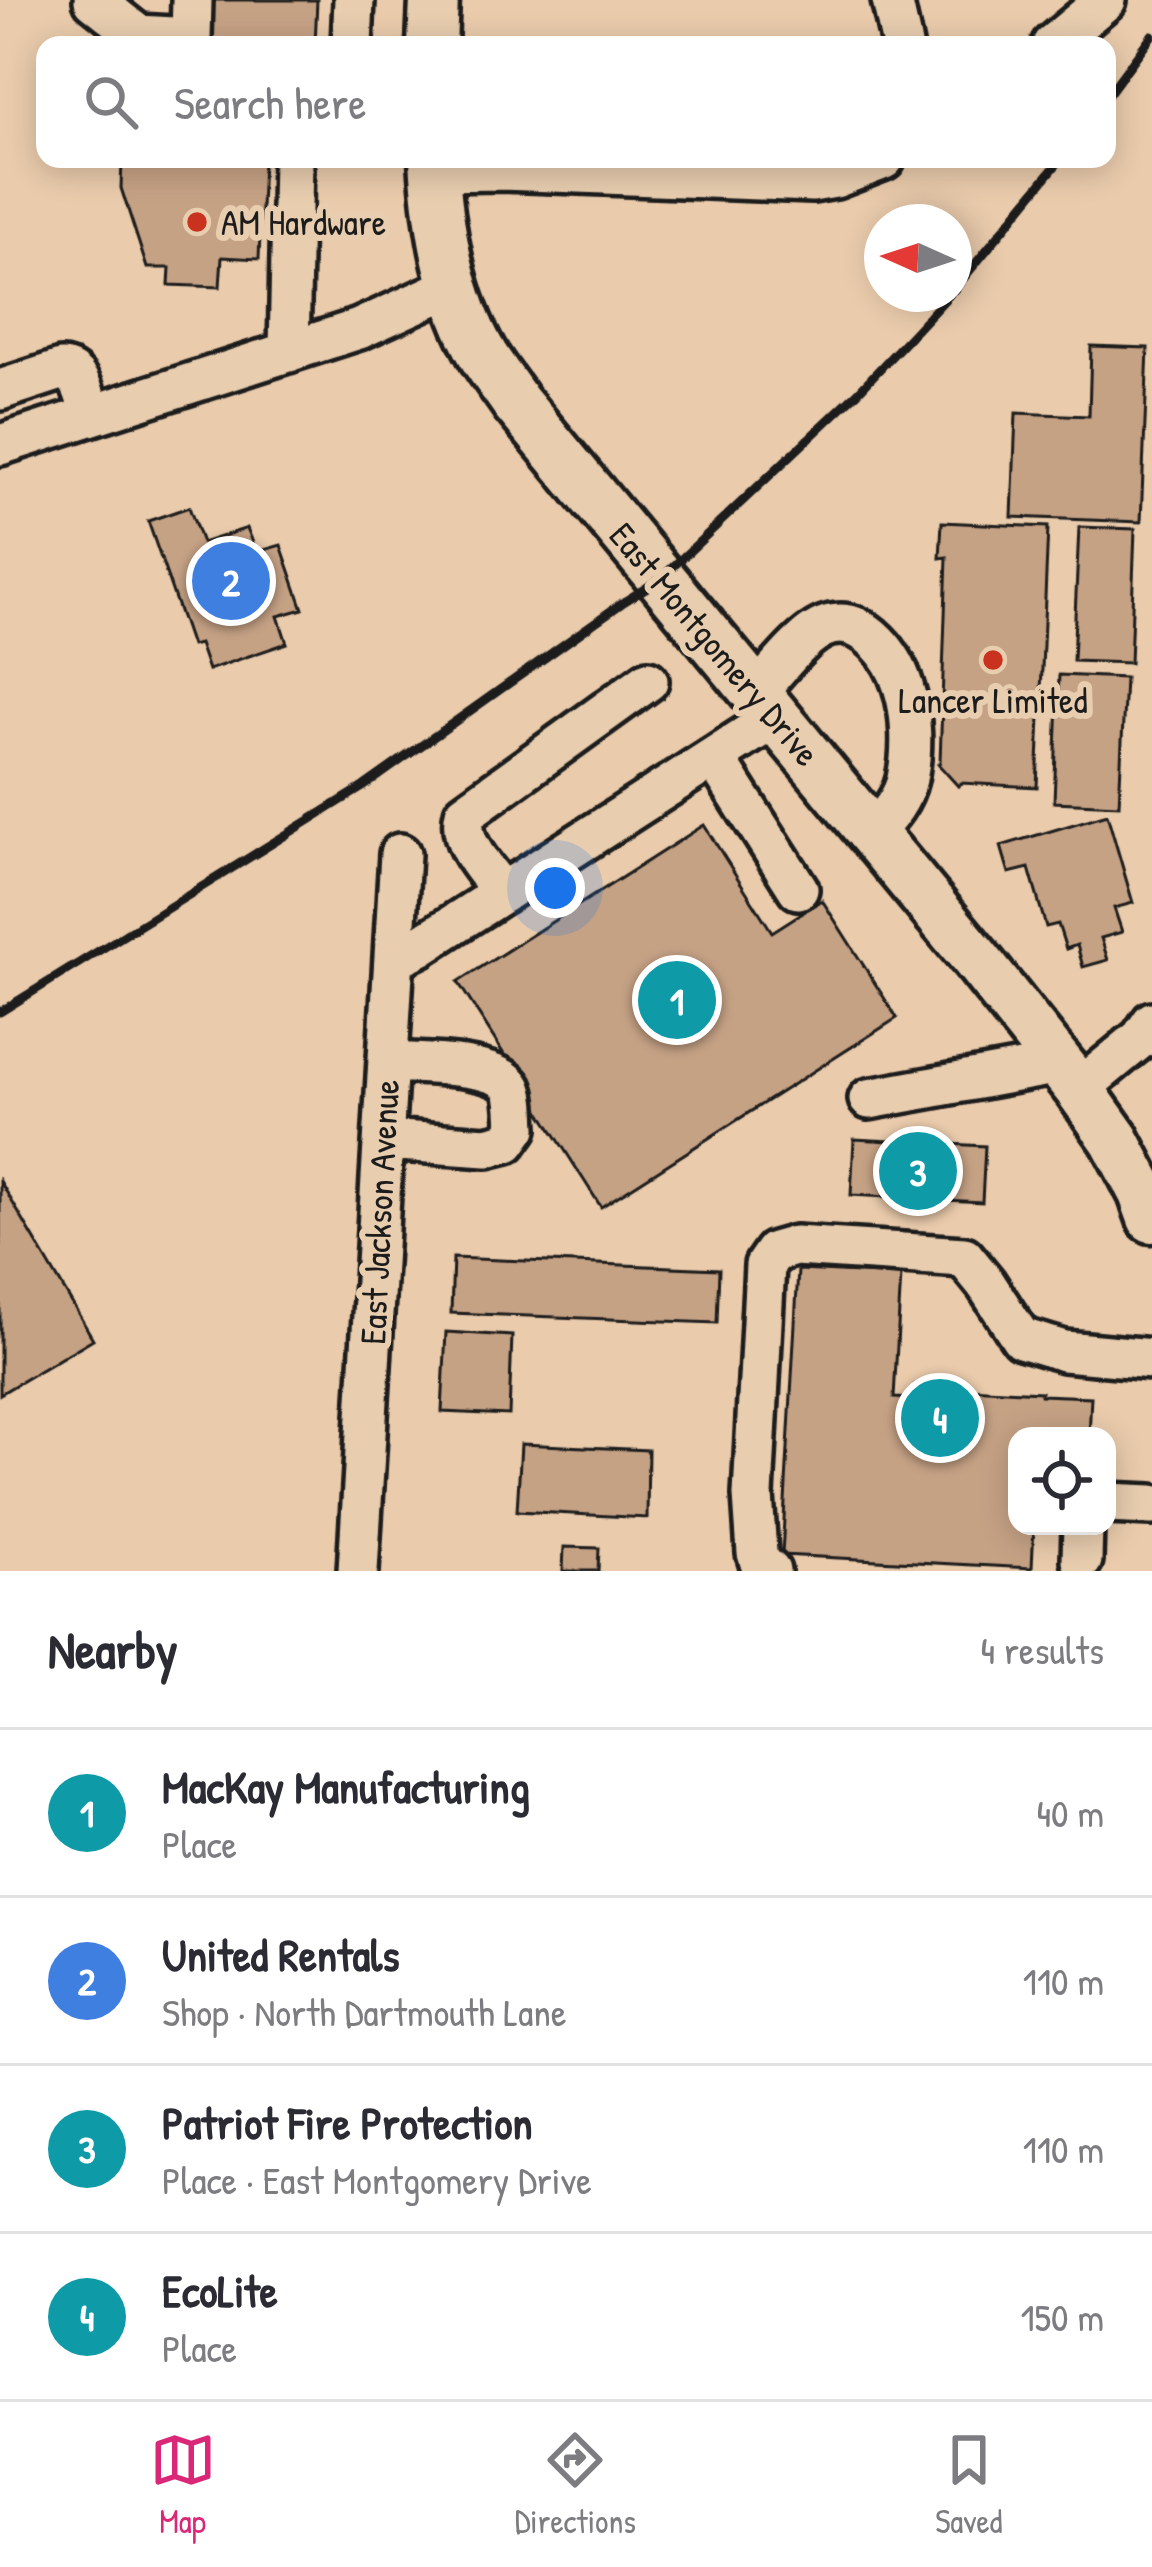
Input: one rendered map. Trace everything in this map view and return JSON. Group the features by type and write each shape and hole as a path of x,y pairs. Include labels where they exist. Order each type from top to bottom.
{"main road":[{"path":"432,36 434,0"},
{"name":"East Montgomery Drive","path":"434,168 439,224 454,286 482,354 516,403 1069,1077 1115,1140 1152,1218"}],"street":[{"path":"94,0 137,35 155,36"},
{"path":"191,36 192,0"},
{"path":"352,36 354,0"},
{"path":"892,0 900,36"},
{"path":"1063,36 1106,0"},
{"path":"289,352 293,168"},
{"path":"475,168 812,182 861,168"},
{"path":"0,445 359,329 454,286"},
{"path":"0,390 71,370 91,415"},
{"path":"394,958 420,946 714,758 766,705 804,641 833,624 853,626 873,637 903,685 910,746 908,776 902,794 872,834"},
{"path":"503,893 471,849 462,830 465,813 648,681"},
{"path":"714,758 798,889"},
{"name":"East Jackson Avenue","path":"358,1571 400,854"},
{"path":"869,1100 1069,1077 1148,1035"},
{"path":"384,1140 487,1148 507,1142 517,1128 512,1088 500,1075 388,1062"},
{"path":"770,1571 757,1553 753,1495 765,1265 775,1252 795,1246 964,1257 1021,1338 1064,1351 1152,1359"},
{"path":"1116,1503 1152,1505"}],"building":[{"path":"213,0 317,0 315,36 211,36"},
{"name":"AM Hardware","path":"122,168 263,168 259,259 222,257 220,287 169,285 170,268 147,268 121,188"},
{"path":"1091,346 1148,348 1141,522 1012,517 1016,413 1089,416"},
{"path":"189,507 202,543 247,528 257,552 281,545 303,609 278,616 287,643 208,670 199,644 191,646 148,521"},
{"name":"Lancer Limited","path":"942,522 1048,527 1037,787 958,786 938,764 947,557 940,558"},
{"path":"1079,527 1135,529 1130,663 1073,661"},
{"path":"1059,675 1125,678 1119,805 1054,802"},
{"path":"1107,814 1133,903 1114,908 1122,932 1101,938 1108,960 1083,967 1077,945 1066,949 1058,924 1046,927 1029,868 1009,873 1001,846"},
{"path":"704,825 772,932 822,900 897,1018 601,1207 458,982"},
{"path":"854,1139 985,1146 982,1202 851,1195"},
{"path":"0,1181 93,1339 0,1394"},
{"path":"453,1258 719,1269 717,1323 451,1313"},
{"path":"798,1270 901,1275 894,1398 915,1399 915,1385 1091,1397 1089,1427 1008,1427 1008,1535 1034,1535 1032,1568 782,1555"},
{"path":"446,1332 512,1336 509,1415 442,1412"},
{"path":"521,1444 648,1450 647,1518 517,1511"},
{"path":"564,1547 599,1548 598,1571 563,1571"}],"railway":[{"path":"1116,84 1152,35"},
{"path":"972,268 1054,168"},
{"path":"0,1012 363,787 660,579 858,392 933,312"}],"place":[{"name":"AM Hardware","path":"197,222"},
{"name":"United Rentals","path":"231,581"},
{"name":"Lancer Limited","path":"993,660"},
{"name":"MacKay Manufacturing","path":"677,1000"},
{"name":"Patriot Fire Protection","path":"918,1171"},
{"name":"EcoLite","path":"940,1418"}]}
